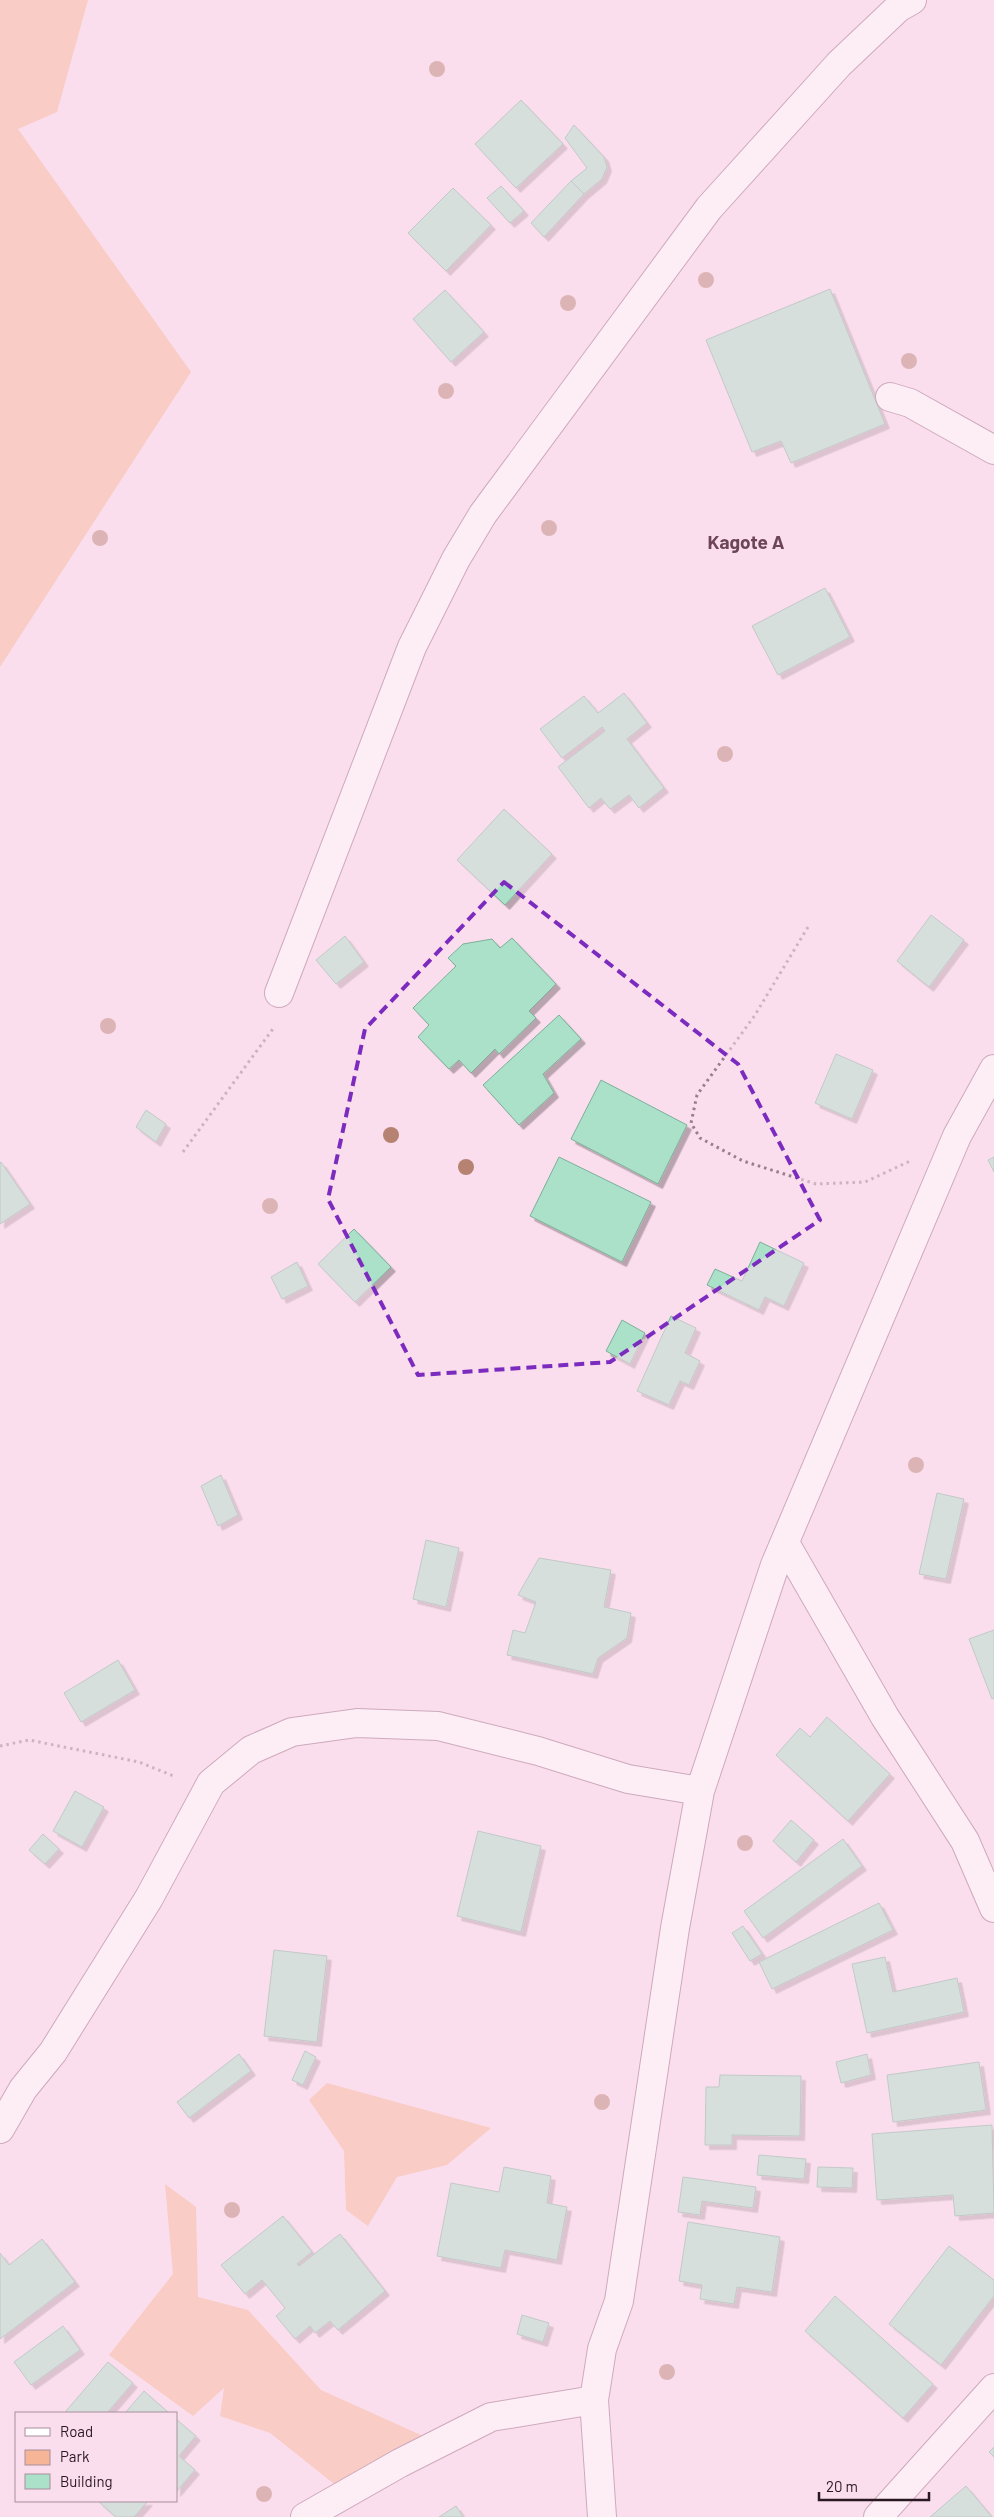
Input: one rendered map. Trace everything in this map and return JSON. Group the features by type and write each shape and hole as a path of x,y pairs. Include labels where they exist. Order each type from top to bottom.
{"street":[{"path":"279,993 412,647 456,559 483,514 709,208 840,64 898,8 912,0"},
{"path":"890,397 910,402 994,450"},
{"path":"602,2517 594,2400 602,2349 619,2301 675,1928 700,1791 775,1564 957,1136 994,1069"},
{"path":"785,1543 885,1717 966,1841 994,1908"},
{"path":"0,2129 23,2089 53,2052 149,1898 211,1783 251,1750 292,1732 357,1723 438,1726 538,1752 628,1779 700,1791"},
{"path":"878,2517 994,2388"},
{"path":"305,2517 400,2462 491,2417 594,2400"}],"path":[{"path":"808,927 755,1015 697,1095 692,1123 700,1138 744,1161 816,1184 865,1182 911,1160"},
{"path":"183,1152 275,1028 279,993"},
{"path":"0,1746 29,1740 139,1762 179,1778 211,1783"}],"highlighted area":[{"path":"504,882 738,1064 820,1220 610,1362 418,1375 328,1199 365,1029"}],"green space":[{"path":"0,0 88,0 57,112 18,129 191,372 0,667"},
{"path":"327,2083 491,2128 447,2165 397,2177 368,2226 346,2210 344,2151 309,2100"},
{"path":"165,2184 196,2207 198,2297 248,2310 321,2390 432,2440 338,2487 270,2433 220,2416 224,2388 193,2416 109,2355 173,2274"}],"building":[{"path":"521,100 563,144 516,188 475,144"},
{"path":"574,125 604,157 607,167 602,179 584,194 571,181 587,168 565,138"},
{"path":"571,181 584,194 544,237 531,223"},
{"path":"501,186 524,211 510,223 487,198"},
{"path":"453,188 491,225 446,271 408,233"},
{"path":"830,289 885,424 791,463 781,441 752,452 706,340"},
{"path":"445,290 484,332 451,362 413,319"},
{"path":"825,588 850,637 778,675 752,626"},
{"path":"624,693 647,723 627,739 664,788 639,808 629,795 610,809 601,798 589,808 558,767 605,731 602,727 562,758 540,729 584,696 598,713"},
{"path":"504,809 552,854 505,905 457,860"},
{"path":"931,915 964,940 929,987 897,961"},
{"path":"345,936 364,962 336,984 316,960"},
{"path":"512,938 556,984 529,1011 536,1018 499,1054 495,1049 471,1073 459,1060 449,1069 418,1037 429,1025 413,1008 456,966 448,958 463,944 492,939 500,948"},
{"path":"559,1015 581,1039 543,1074 554,1093 519,1125 483,1085"},
{"path":"836,1054 873,1070 852,1119 815,1103"},
{"path":"601,1080 687,1125 658,1184 571,1139"},
{"path":"146,1110 166,1124 156,1142 136,1127"},
{"path":"559,1157 651,1202 622,1262 530,1216"},
{"path":"994,1157 994,1172 988,1160"},
{"path":"0,1163 30,1204 0,1224"},
{"path":"354,1229 391,1267 355,1302 318,1264"},
{"path":"760,1242 804,1263 784,1306 765,1297 759,1310 707,1285 715,1269 742,1281"},
{"path":"297,1262 308,1286 282,1299 271,1277"},
{"path":"671,1316 696,1328 685,1353 700,1361 689,1385 680,1381 669,1405 637,1391"},
{"path":"622,1320 645,1333 630,1364 606,1351"},
{"path":"221,1475 238,1515 218,1526 201,1486"},
{"path":"937,1493 964,1499 946,1579 919,1574"},
{"path":"426,1540 459,1548 446,1607 413,1599"},
{"path":"539,1558 611,1570 604,1607 631,1613 627,1638 598,1658 593,1674 507,1655 513,1630 525,1633 536,1602 518,1595"},
{"path":"994,1630 994,1698 992,1699 969,1639"},
{"path":"118,1660 135,1690 81,1722 64,1693"},
{"path":"827,1717 890,1774 848,1821 776,1755 800,1728 810,1737"},
{"path":"75,1791 104,1807 82,1847 53,1831"},
{"path":"791,1820 814,1840 796,1862 773,1841"},
{"path":"478,1831 541,1846 521,1932 457,1916"},
{"path":"43,1834 59,1849 45,1864 29,1850"},
{"path":"843,1839 862,1866 763,1938 744,1911"},
{"path":"879,1903 893,1930 772,1989 759,1962"},
{"path":"743,1926 762,1954 750,1961 732,1933"},
{"path":"274,1950 327,1956 317,2042 264,2036"},
{"path":"885,1957 893,1992 957,1978 964,2012 867,2033 852,1964"},
{"path":"305,2051 316,2057 303,2085 292,2080"},
{"path":"239,2054 251,2071 189,2118 177,2102"},
{"path":"867,2054 871,2075 841,2083 836,2062"},
{"path":"979,2062 986,2110 893,2122 887,2075"},
{"path":"720,2075 801,2076 800,2136 732,2135 732,2145 705,2145 706,2087 719,2087"},
{"path":"992,2125 994,2213 955,2216 953,2195 877,2200 872,2134"},
{"path":"759,2155 806,2159 804,2179 757,2175"},
{"path":"504,2167 551,2176 547,2203 567,2207 557,2260 505,2250 501,2268 437,2256 451,2183 499,2192"},
{"path":"818,2167 853,2168 852,2188 817,2187"},
{"path":"683,2177 756,2187 753,2208 702,2201 700,2215 678,2212"},
{"path":"283,2216 312,2252 297,2264 299,2266 340,2234 385,2291 338,2330 330,2321 315,2333 310,2326 295,2339 276,2316 285,2308 262,2280 245,2294 221,2265"},
{"path":"688,2222 780,2237 772,2292 737,2287 734,2304 700,2299 702,2285 679,2281"},
{"path":"42,2239 75,2282 0,2339 0,2253 9,2265"},
{"path":"949,2246 994,2280 994,2296 941,2365 889,2324"},
{"path":"835,2296 933,2384 903,2418 805,2331"},
{"path":"522,2315 549,2323 543,2342 517,2334"},
{"path":"63,2326 80,2350 31,2385 14,2362"},
{"path":"108,2362 133,2383 108,2412 66,2411"},
{"path":"144,2391 168,2412 126,2412"},
{"path":"178,2421 196,2436 179,2456 195,2470 178,2490"},
{"path":"994,2447 994,2457 989,2452"},
{"path":"966,2486 992,2517 930,2517"},
{"path":"99,2502 147,2502 134,2517 116,2517"},
{"path":"456,2506 463,2517 439,2517"}],"district":[{"name":"Kagote A","path":"746,541"}]}
